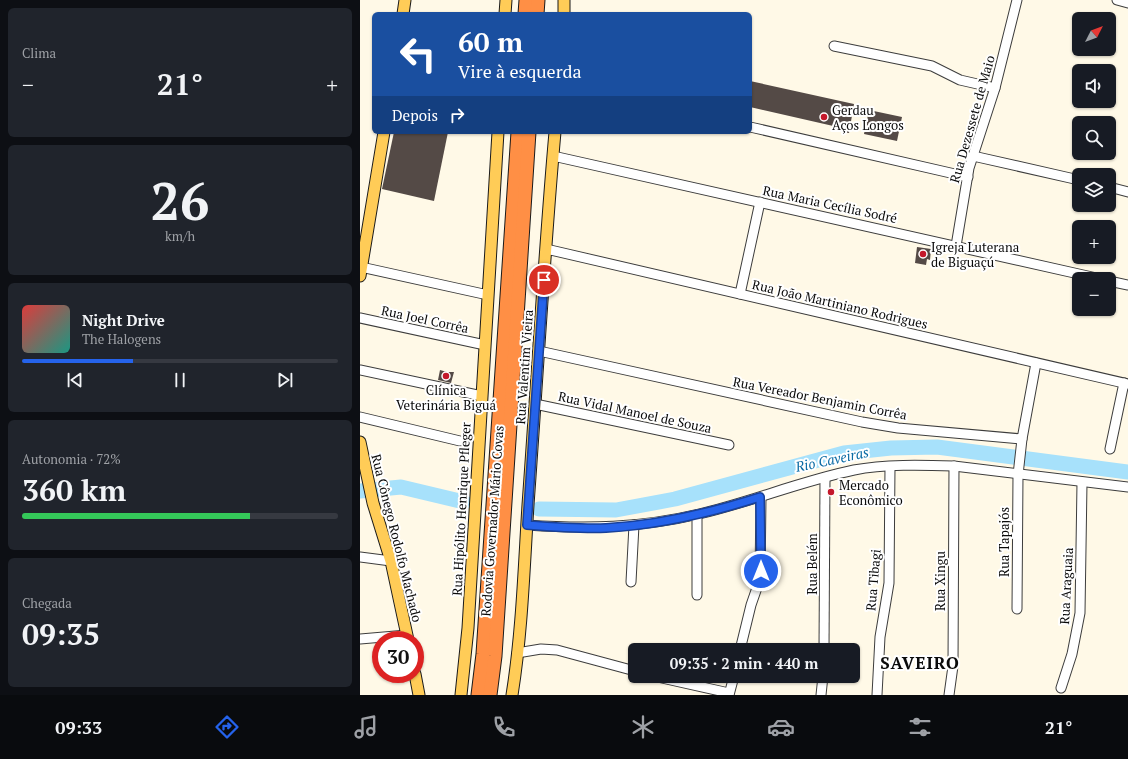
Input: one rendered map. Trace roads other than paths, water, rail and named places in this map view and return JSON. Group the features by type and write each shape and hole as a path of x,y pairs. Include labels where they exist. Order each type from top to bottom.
{"highway":[{"path":"525,12 526,0"},
{"path":"537,12 538,0"},
{"name":"Rodovia Governador Mário Covas","path":"478,695 483,654 518,134"},
{"name":"Rodovia Governador Mário Covas","path":"490,695 495,656 529,134"}],"main road":[{"path":"403,12 405,0"},
{"path":"505,12 506,0"},
{"path":"564,0 564,12"},
{"path":"361,271 384,134"},
{"name":"Rua Hipólito Henrique Pfleger","path":"461,695 468,636 498,134"},
{"name":"Rua Valentim Vieira","path":"512,695 517,654 527,525 555,134"},
{"name":"Rua Cônego Rodolfo Machado","path":"360,442 373,503 391,561 406,631"},
{"path":"417,683 419,695"}],"street":[{"name":"Rua Dezessete de Maio","path":"956,246 973,156 995,88 1017,0"},
{"path":"1117,0 1128,2"},
{"path":"834,46 932,66 960,80 995,88"},
{"path":"752,128 968,177"},
{"name":"Rua Maria Cecília Sodré","path":"553,156 1072,272"},
{"path":"973,156 1072,178"},
{"path":"1116,189 1128,192"},
{"path":"740,294 760,202"},
{"name":"Rua João Martiniano Rodrigues","path":"546,249 1126,384"},
{"path":"361,271 488,295"},
{"path":"1116,282 1128,285"},
{"name":"Rua Joel Corrêa","path":"360,318 485,345"},
{"name":"Rua Vereador Benjamin Corrêa","path":"539,351 862,422 898,428 1022,442"},
{"path":"1022,442 1036,363"},
{"path":"360,370 482,396"},
{"path":"1110,449 1126,384"},
{"name":"Rua Vidal Manoel de Souza","path":"535,404 729,445"},
{"path":"360,417 460,441"},
{"name":"Rua Tapajós","path":"1017,609 1018,475 1022,442"},
{"path":"527,525 590,528 634,525 697,515 855,470 890,467 954,466 1082,483 1128,487"},
{"name":"Rua Xingu","path":"949,695 953,666 954,466"},
{"name":"Rua Tibagi","path":"877,695 880,637 889,583 890,467"},
{"name":"Rua Belém","path":"824,643 825,478"},
{"name":"Rua Araguaia","path":"1062,688 1072,654 1080,613 1082,483"},
{"path":"742,643 760,578 760,497"},
{"path":"697,515 697,595"},
{"path":"631,582 634,525"},
{"path":"360,557 391,561"},
{"path":"360,639 372,639"},
{"path":"517,654 541,649 557,650 628,669"},
{"path":"683,683 729,694 732,683"},
{"path":"821,695 822,683"}],"waterway":[{"name":"Rio Caveiras","path":"539,509 616,510 675,499 844,453 891,448 937,447 1128,472"},
{"name":"Rio Caveiras","path":"360,491 401,487 464,502"}],"place":[{"name":"Gerdau Aços Longos","path":"824,117"},
{"name":"Igreja Luterana de Biguaçú","path":"923,254"},
{"name":"Clínica Veterinária Biguá","path":"446,376"},
{"name":"Mercado Econômico","path":"831,492"}],"district":[{"name":"SAVEIRO","path":"920,662"}]}
